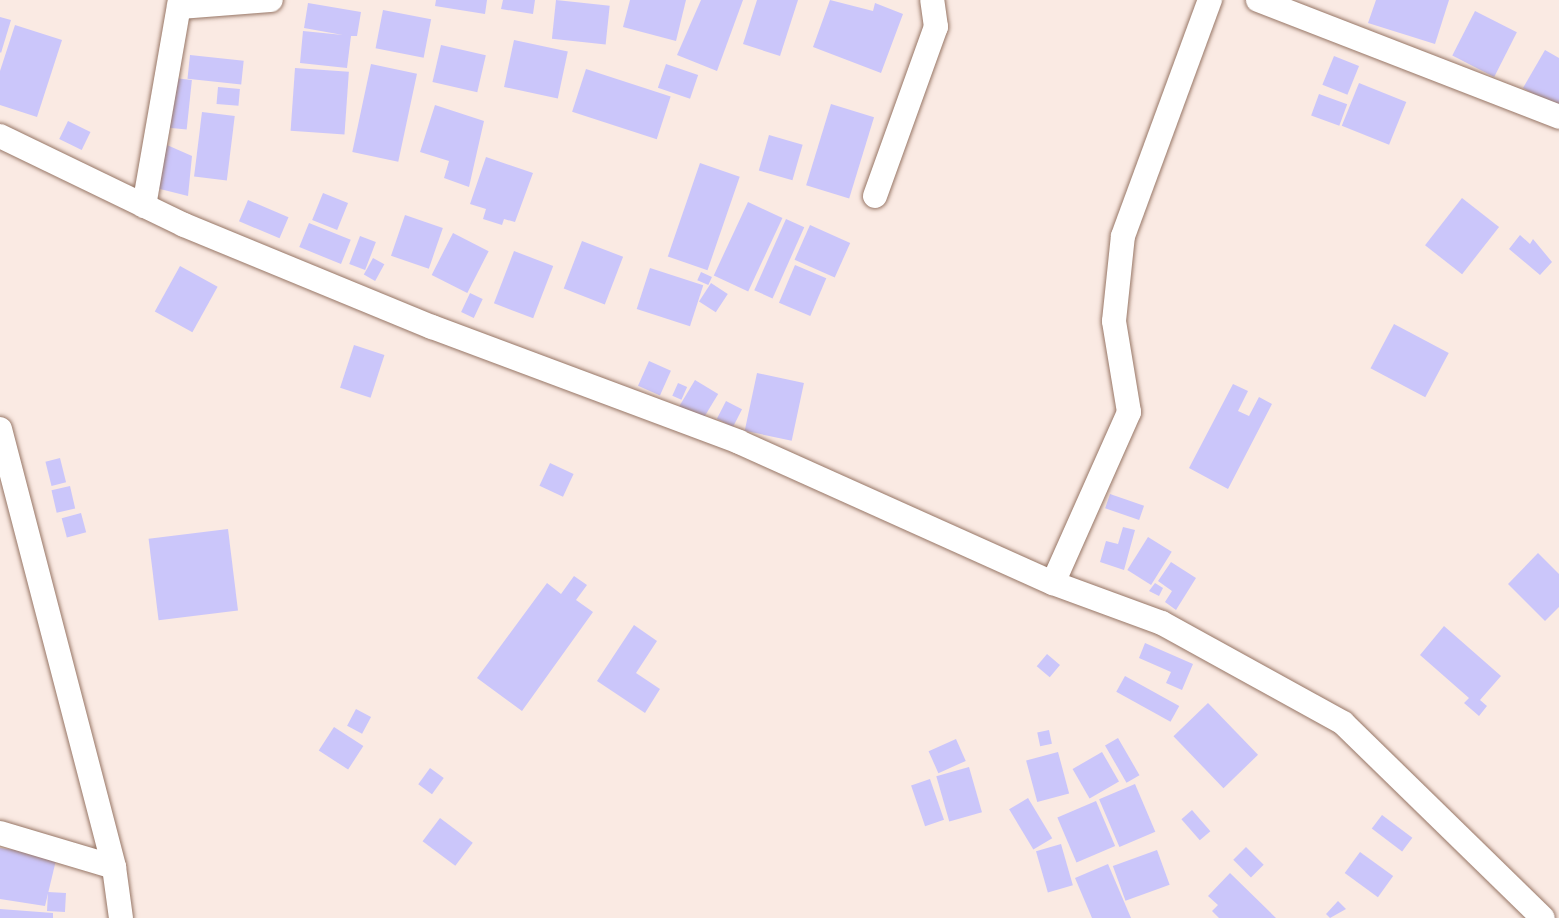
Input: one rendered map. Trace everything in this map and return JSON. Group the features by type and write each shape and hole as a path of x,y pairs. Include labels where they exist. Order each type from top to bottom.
{"street":[{"path":"144,206 180,4 271,0"},
{"path":"875,196 936,27 932,0"},
{"path":"1053,583 1129,412 1114,321 1123,236 1210,0"},
{"path":"1258,0 1559,117"},
{"path":"0,136 144,206 432,327 739,442 1053,583 1161,623 1343,723 1543,918"},
{"path":"0,429 114,867 121,918"},
{"path":"0,833 114,867"}],"building":[{"path":"436,0 487,0 485,14 435,6"},
{"path":"503,0 535,0 533,14 501,9"},
{"path":"556,0 610,6 606,44 552,39"},
{"path":"630,0 686,0 676,41 623,27"},
{"path":"701,0 743,0 717,71 677,55"},
{"path":"757,0 798,0 780,56 743,44"},
{"path":"830,0 873,11 875,3 903,14 881,73 813,47"},
{"path":"1376,0 1449,0 1435,44 1368,23"},
{"path":"308,3 361,12 357,36 351,36 347,68 300,63 303,31 343,35 304,28"},
{"path":"383,10 431,19 424,58 376,48"},
{"path":"1475,11 1517,32 1494,77 1452,56"},
{"path":"0,17 11,20 1,53 0,52"},
{"path":"15,25 62,40 37,117 0,105 0,71"},
{"path":"514,40 568,51 558,98 504,87"},
{"path":"441,45 486,55 477,92 432,82"},
{"path":"1545,50 1559,58 1559,109 1523,88"},
{"path":"190,55 244,61 241,85 187,79"},
{"path":"1334,56 1359,66 1347,95 1322,85"},
{"path":"371,64 417,74 398,162 352,152"},
{"path":"666,64 698,75 690,99 658,88"},
{"path":"295,68 349,72 344,135 291,131"},
{"path":"586,69 671,97 657,139 572,112"},
{"path":"174,78 192,80 187,130 169,128"},
{"path":"1359,83 1406,102 1389,145 1342,126"},
{"path":"218,87 240,89 238,106 217,104"},
{"path":"1319,94 1347,104 1339,126 1311,116"},
{"path":"831,104 874,117 849,198 806,185"},
{"path":"435,105 484,121 469,187 444,178 449,161 420,152"},
{"path":"202,112 235,116 227,181 194,177"},
{"path":"68,121 90,132 82,150 59,139"},
{"path":"769,135 803,145 792,180 759,171"},
{"path":"167,145 192,156 188,196 156,188"},
{"path":"486,157 533,173 515,222 504,219 502,225 483,219 486,209 470,204"},
{"path":"700,163 740,177 707,270 668,257"},
{"path":"323,193 348,203 337,230 312,220"},
{"path":"1462,198 1499,227 1462,274 1425,245"},
{"path":"248,200 289,217 280,238 239,221"},
{"path":"748,202 782,218 748,291 714,275"},
{"path":"405,215 443,228 429,269 391,256"},
{"path":"786,219 804,227 773,298 754,290"},
{"path":"309,223 351,240 341,264 299,247"},
{"path":"810,225 850,243 835,278 795,260"},
{"path":"453,233 489,251 467,293 432,275"},
{"path":"1520,235 1530,244 1533,239 1552,262 1540,275 1509,249"},
{"path":"360,236 376,242 365,270 349,264"},
{"path":"582,241 623,257 605,304 564,289"},
{"path":"514,251 553,266 533,318 494,303"},
{"path":"373,258 384,264 375,281 364,275"},
{"path":"795,265 826,278 810,316 779,303"},
{"path":"180,266 218,287 192,332 155,311"},
{"path":"650,268 703,285 690,326 637,309"},
{"path":"701,272 712,277 708,285 697,280"},
{"path":"711,283 728,294 716,312 699,301"},
{"path":"470,293 483,299 474,318 461,312"},
{"path":"1394,324 1449,353 1425,397 1371,368"},
{"path":"354,345 384,355 371,398 340,388"},
{"path":"649,361 671,371 660,395 638,386"},
{"path":"757,373 804,383 792,441 745,431"},
{"path":"695,380 718,394 702,421 679,407"},
{"path":"678,383 687,387 681,400 672,396"},
{"path":"1233,384 1248,391 1238,411 1249,416 1259,397 1272,404 1228,489 1189,468"},
{"path":"726,401 742,409 733,427 717,419"},
{"path":"60,458 66,482 51,486 45,462"},
{"path":"550,463 574,474 563,497 539,486"},
{"path":"70,486 75,508 57,513 51,490"},
{"path":"1110,494 1144,506 1139,520 1105,508"},
{"path":"81,513 86,532 67,537 62,518"},
{"path":"1123,527 1135,530 1124,570 1100,562 1106,541 1118,544"},
{"path":"228,529 238,610 159,620 149,539"},
{"path":"1148,537 1172,552 1151,585 1127,570"},
{"path":"1538,553 1559,574 1559,607 1545,621 1508,584"},
{"path":"1171,562 1196,578 1176,610 1165,602 1172,591 1158,581"},
{"path":"574,576 587,585 576,600 593,612 522,711 477,678 547,583 561,594"},
{"path":"1155,583 1163,588 1159,596 1149,591"},
{"path":"634,625 657,641 636,673 660,689 645,713 597,681"},
{"path":"1444,626 1501,676 1480,700 1487,706 1479,716 1464,703 1469,698 1420,655"},
{"path":"1145,643 1193,664 1182,690 1166,683 1171,672 1139,658"},
{"path":"1047,654 1060,665 1050,677 1037,666"},
{"path":"1125,676 1179,706 1170,722 1116,692"},
{"path":"1208,703 1258,755 1223,788 1173,736"},
{"path":"356,709 371,717 362,734 347,726"},
{"path":"334,727 363,746 348,770 319,750"},
{"path":"1049,730 1052,744 1040,746 1037,732"},
{"path":"1118,738 1140,775 1127,783 1105,746"},
{"path":"956,739 966,761 938,773 929,751"},
{"path":"1058,752 1069,794 1037,802 1026,761"},
{"path":"1102,752 1119,781 1090,798 1073,769"},
{"path":"969,767 982,812 949,822 936,776"},
{"path":"430,768 444,778 432,794 418,784"},
{"path":"930,779 944,820 925,826 911,786"},
{"path":"1135,784 1155,832 1119,847 1099,799"},
{"path":"1028,798 1052,838 1033,850 1009,809"},
{"path":"1096,801 1115,846 1076,863 1057,817"},
{"path":"1192,810 1210,831 1200,840 1181,819"},
{"path":"1382,815 1412,838 1402,851 1372,829"},
{"path":"440,818 473,843 455,866 423,841"},
{"path":"1061,844 1073,885 1048,893 1036,851"},
{"path":"1246,847 1264,865 1251,877 1233,860"},
{"path":"0,848 57,856 45,906 0,899"},
{"path":"1157,850 1170,885 1125,901 1113,866"},
{"path":"1360,852 1393,876 1378,897 1345,873"},
{"path":"1108,864 1131,918 1092,918 1075,878"},
{"path":"1230,873 1276,918 1219,918 1212,911 1218,905 1208,896"},
{"path":"48,892 66,893 65,912 47,911"},
{"path":"1338,901 1346,909 1330,918 1326,914"},
{"path":"0,909 53,913 53,918 0,918"}]}
